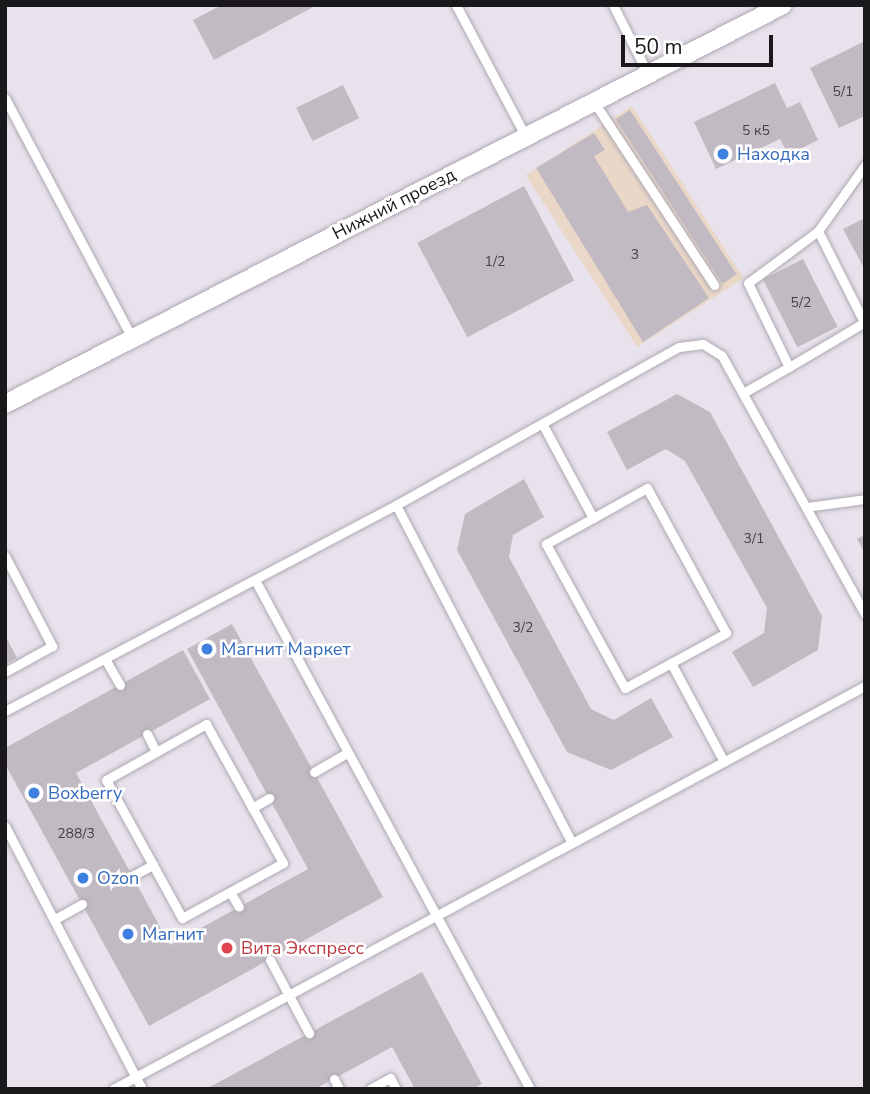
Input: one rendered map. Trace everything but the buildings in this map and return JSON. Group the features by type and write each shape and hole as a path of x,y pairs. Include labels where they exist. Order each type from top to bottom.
{"street":[{"name":"Нижний проезд","path":"5,404 781,6"}],"lane":[{"path":"456,5 526,137"},
{"path":"613,5 648,74"},
{"path":"5,98 132,338"},
{"path":"594,102 714,285"},
{"path":"789,367 748,283 818,231 865,165"},
{"path":"743,393 864,322 818,231"},
{"path":"5,711 396,505 543,425 679,346 703,344 722,356 865,614"},
{"path":"543,425 593,518"},
{"path":"647,488 726,633 671,663 625,688 546,544 647,488"},
{"path":"806,507 865,499"},
{"path":"396,505 572,843"},
{"path":"5,556 52,646 5,672"},
{"path":"255,580 346,753 530,1089"},
{"path":"105,659 120,685"},
{"path":"671,663 724,762"},
{"path":"113,1089 865,686"},
{"path":"206,724 283,863 182,918 106,780 156,752 206,724"},
{"path":"147,734 156,752"},
{"path":"314,772 346,753"},
{"path":"252,808 269,798"},
{"path":"5,825 142,1089"},
{"path":"132,876 153,865"},
{"path":"230,892 239,907"},
{"path":"55,919 82,904"},
{"path":"270,960 309,1033"},
{"path":"370,1089 390,1078 396,1089"},
{"path":"334,1079 340,1089"}],"shaded area":[{"path":"632,106 744,278 637,347 525,175"}],"place":[{"name":"Находка","path":"723,154"},
{"name":"Магнит Маркет","path":"207,649"},
{"name":"Boxberry","path":"34,793"},
{"name":"Ozon","path":"83,878"},
{"name":"Магнит","path":"128,934"},
{"name":"Вита Экспресс","path":"227,948"}]}
